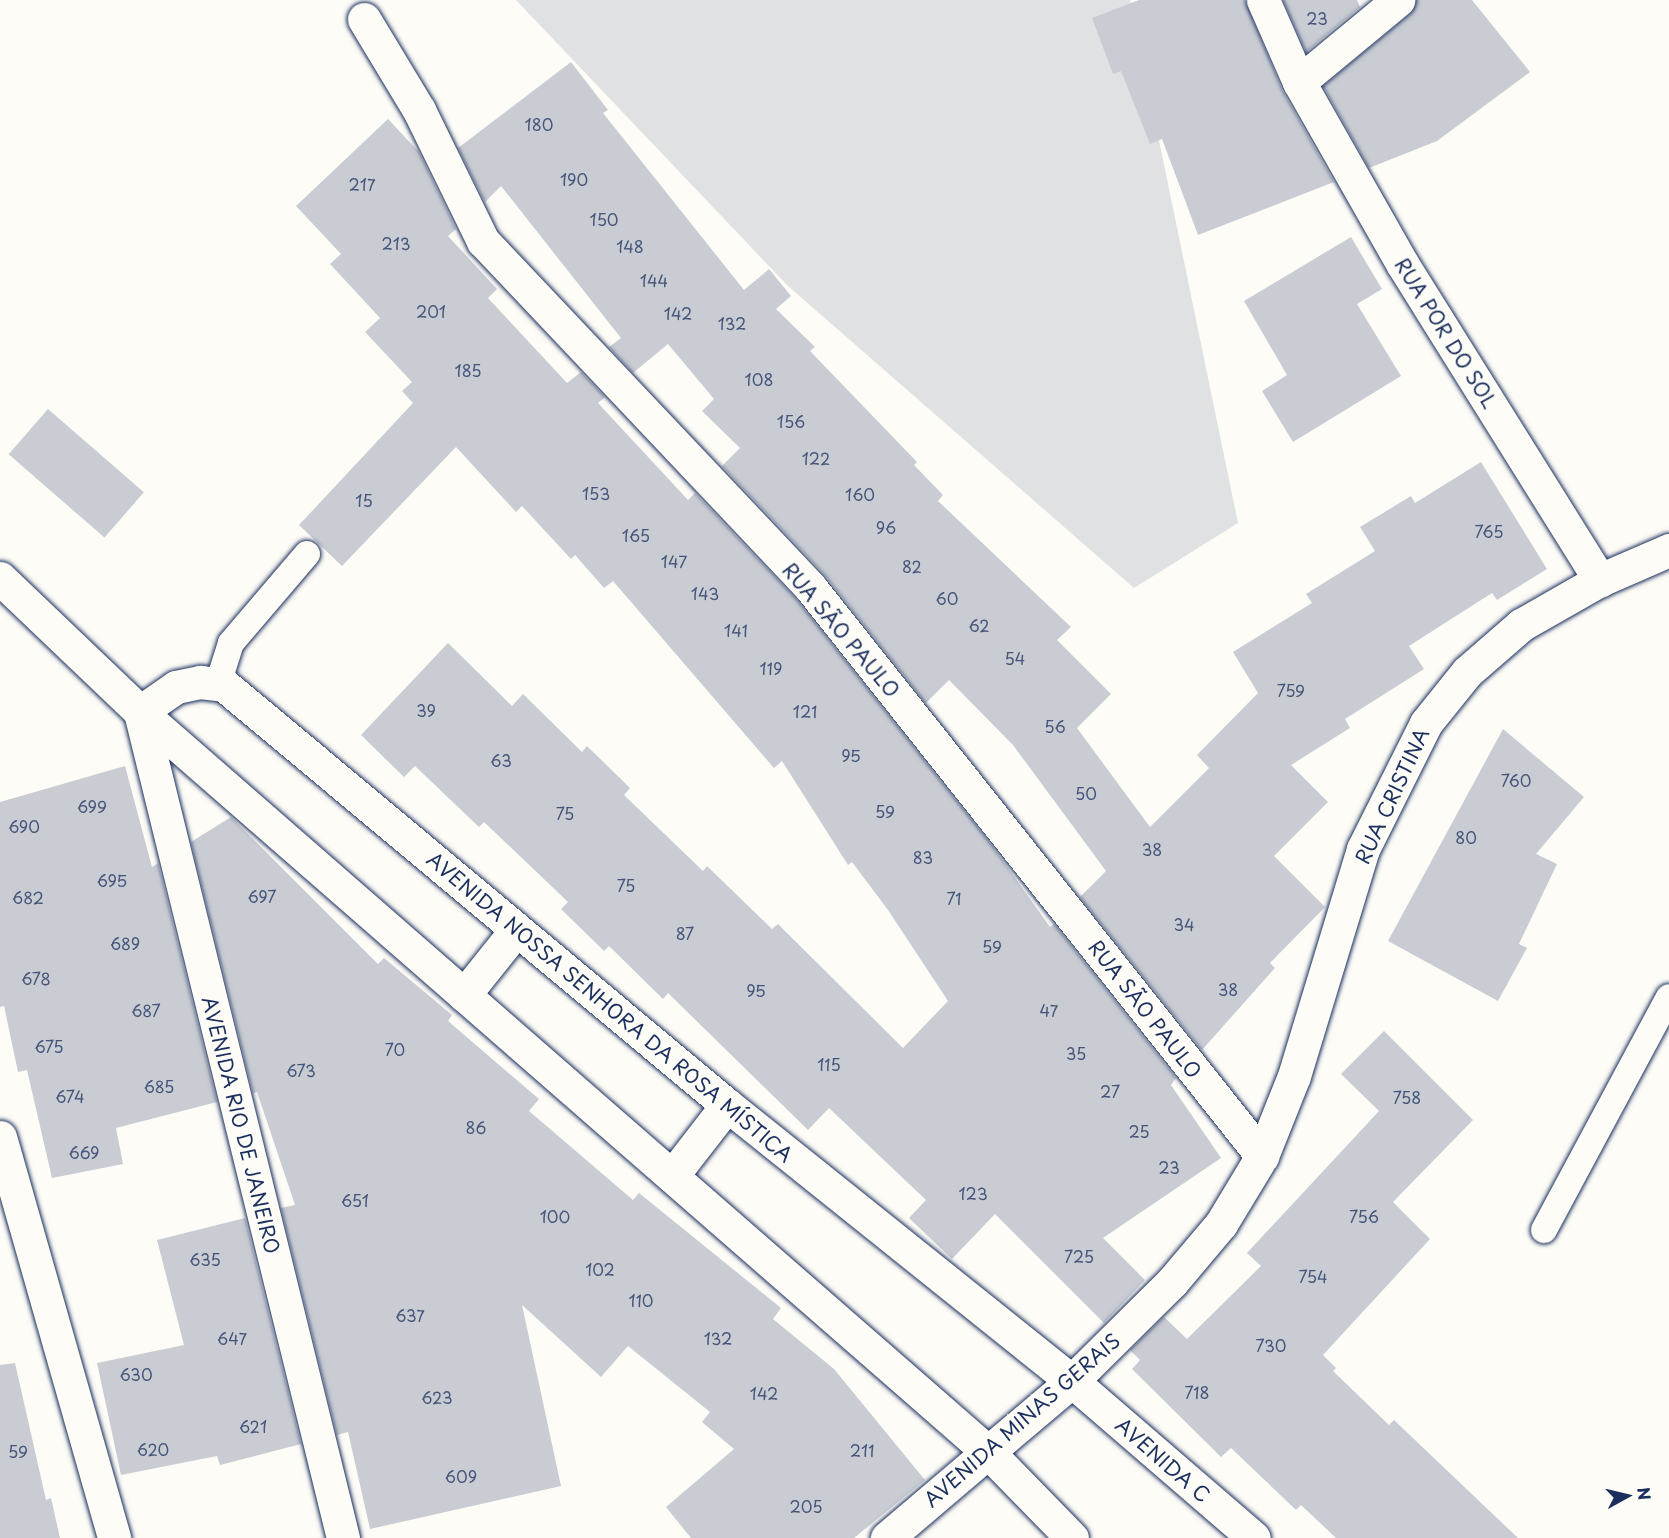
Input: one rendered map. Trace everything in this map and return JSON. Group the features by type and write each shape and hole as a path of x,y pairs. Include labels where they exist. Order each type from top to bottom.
{"street":[{"name":"RUA POR DO SOL","path":"1263,0 1299,82 1403,265 1600,580"},
{"path":"1299,82 1398,0"},
{"name":"RUA SÃO PAULO","path":"364,19 419,110 483,241 810,587 1263,1156"},
{"name":"RUA CRISTINA","path":"1263,1156 1294,1076 1363,849 1426,723 1467,672 1521,626 1600,580 1669,550"},
{"path":"0,578 140,712 988,1452 1072,1538"},
{"path":"140,712 176,687 200,682 218,684"},
{"name":"AVENIDA NOSSA SENHORA DA ROSA MÍSTICA","path":"218,684 727,1105 1072,1381"},
{"name":"AVENIDA RIO DE JANEIRO","path":"140,712 343,1538"},
{"path":"464,995 516,930"},
{"path":"672,1176 727,1105"},
{"path":"0,1137 114,1538"},
{"name":"AVENIDA MINAS GERAIS","path":"888,1538 1072,1381 1179,1274 1221,1224 1263,1156"},
{"name":"AVENIDA C","path":"1072,1381 1254,1538"}],"lane":[{"path":"218,684 231,643 307,554"},
{"path":"1544,1230 1669,997"}],"shaded area":[{"path":"516,0 1130,0 1238,523 1134,588 788,286"}],"building":[{"path":"1139,0 1245,0 1282,90 1334,182 1198,235 1162,139 1150,144 1121,71 1113,74 1092,18"},
{"path":"1283,0 1357,0 1360,7 1306,52"},
{"path":"1416,0 1472,0 1530,72 1437,141 1369,168 1323,86 1410,14"},
{"path":"571,62 608,110 603,113 744,290 769,269 791,296 776,309 815,347 810,351 917,462 914,465 943,495 938,501 1071,627 1057,640 1111,694 1077,728 1150,827 1209,768 1197,755 1258,693 1233,652 1312,603 1306,594 1375,551 1360,527 1411,496 1415,503 1481,462 1547,569 1497,600 1492,593 1409,646 1424,669 1345,719 1350,728 1291,765 1328,802 1274,856 1325,907 1270,963 1275,968 1202,1050 1080,897 1106,871 1013,745 949,680 926,703 825,575 722,466 740,448 702,411 714,399 668,344 633,373 609,347 621,338 501,186 485,202 458,148"},
{"path":"388,119 419,152 456,229 448,236 497,289 488,298 567,383 581,372 605,397 598,403 688,500 695,493 796,599 993,847 1050,927 1054,924 1176,1078 1171,1085 1221,1158 1103,1238 1145,1280 1104,1323 995,1214 952,1259 909,1218 926,1200 829,1108 808,1130 668,993 663,999 609,946 604,951 561,909 568,902 484,822 479,827 415,766 404,777 361,735 448,643 512,706 523,694 582,752 587,746 630,788 624,795 703,871 707,866 772,929 778,924 903,1048 948,1001 888,910 852,862 848,865 782,761 774,768 613,581 604,588 575,555 571,559 522,506 516,512 456,447 342,566 299,525 413,403 402,391 412,382 365,332 380,318 330,264 341,254 296,206"},
{"path":"1351,237 1382,289 1357,304 1401,376 1293,442 1262,391 1287,375 1244,301"},
{"path":"48,409 144,492 104,538 9,454"},
{"path":"1503,729 1584,797 1536,854 1557,864 1519,944 1527,948 1498,1001 1388,941"},
{"path":"125,766 152,867 158,863 217,1102 116,1128 123,1164 52,1178 27,1070 18,1072 4,1006 0,1007 0,802"},
{"path":"231,817 378,964 384,958 452,1015 448,1021 539,1099 529,1111 633,1200 639,1193 781,1308 773,1319 834,1369 925,1480 854,1538 691,1538 666,1507 734,1449 702,1422 710,1412 628,1346 601,1377 522,1305 561,1486 370,1529 348,1432 337,1435 281,1208 295,1205 257,1092 253,1093 191,842"},
{"path":"1384,1031 1473,1120 1393,1202 1430,1239 1323,1355 1336,1368 1333,1371 1389,1425 1394,1420 1518,1538 1336,1538 1301,1505 1296,1510 1231,1448 1221,1457 1132,1369 1140,1360 1130,1350 1164,1317 1187,1339 1261,1266 1247,1253 1379,1111 1341,1074"},
{"path":"245,1218 301,1444 220,1465 217,1456 121,1475 97,1363 184,1345 157,1240"},
{"path":"15,1363 46,1500 51,1498 60,1538 0,1538 0,1365"}]}
